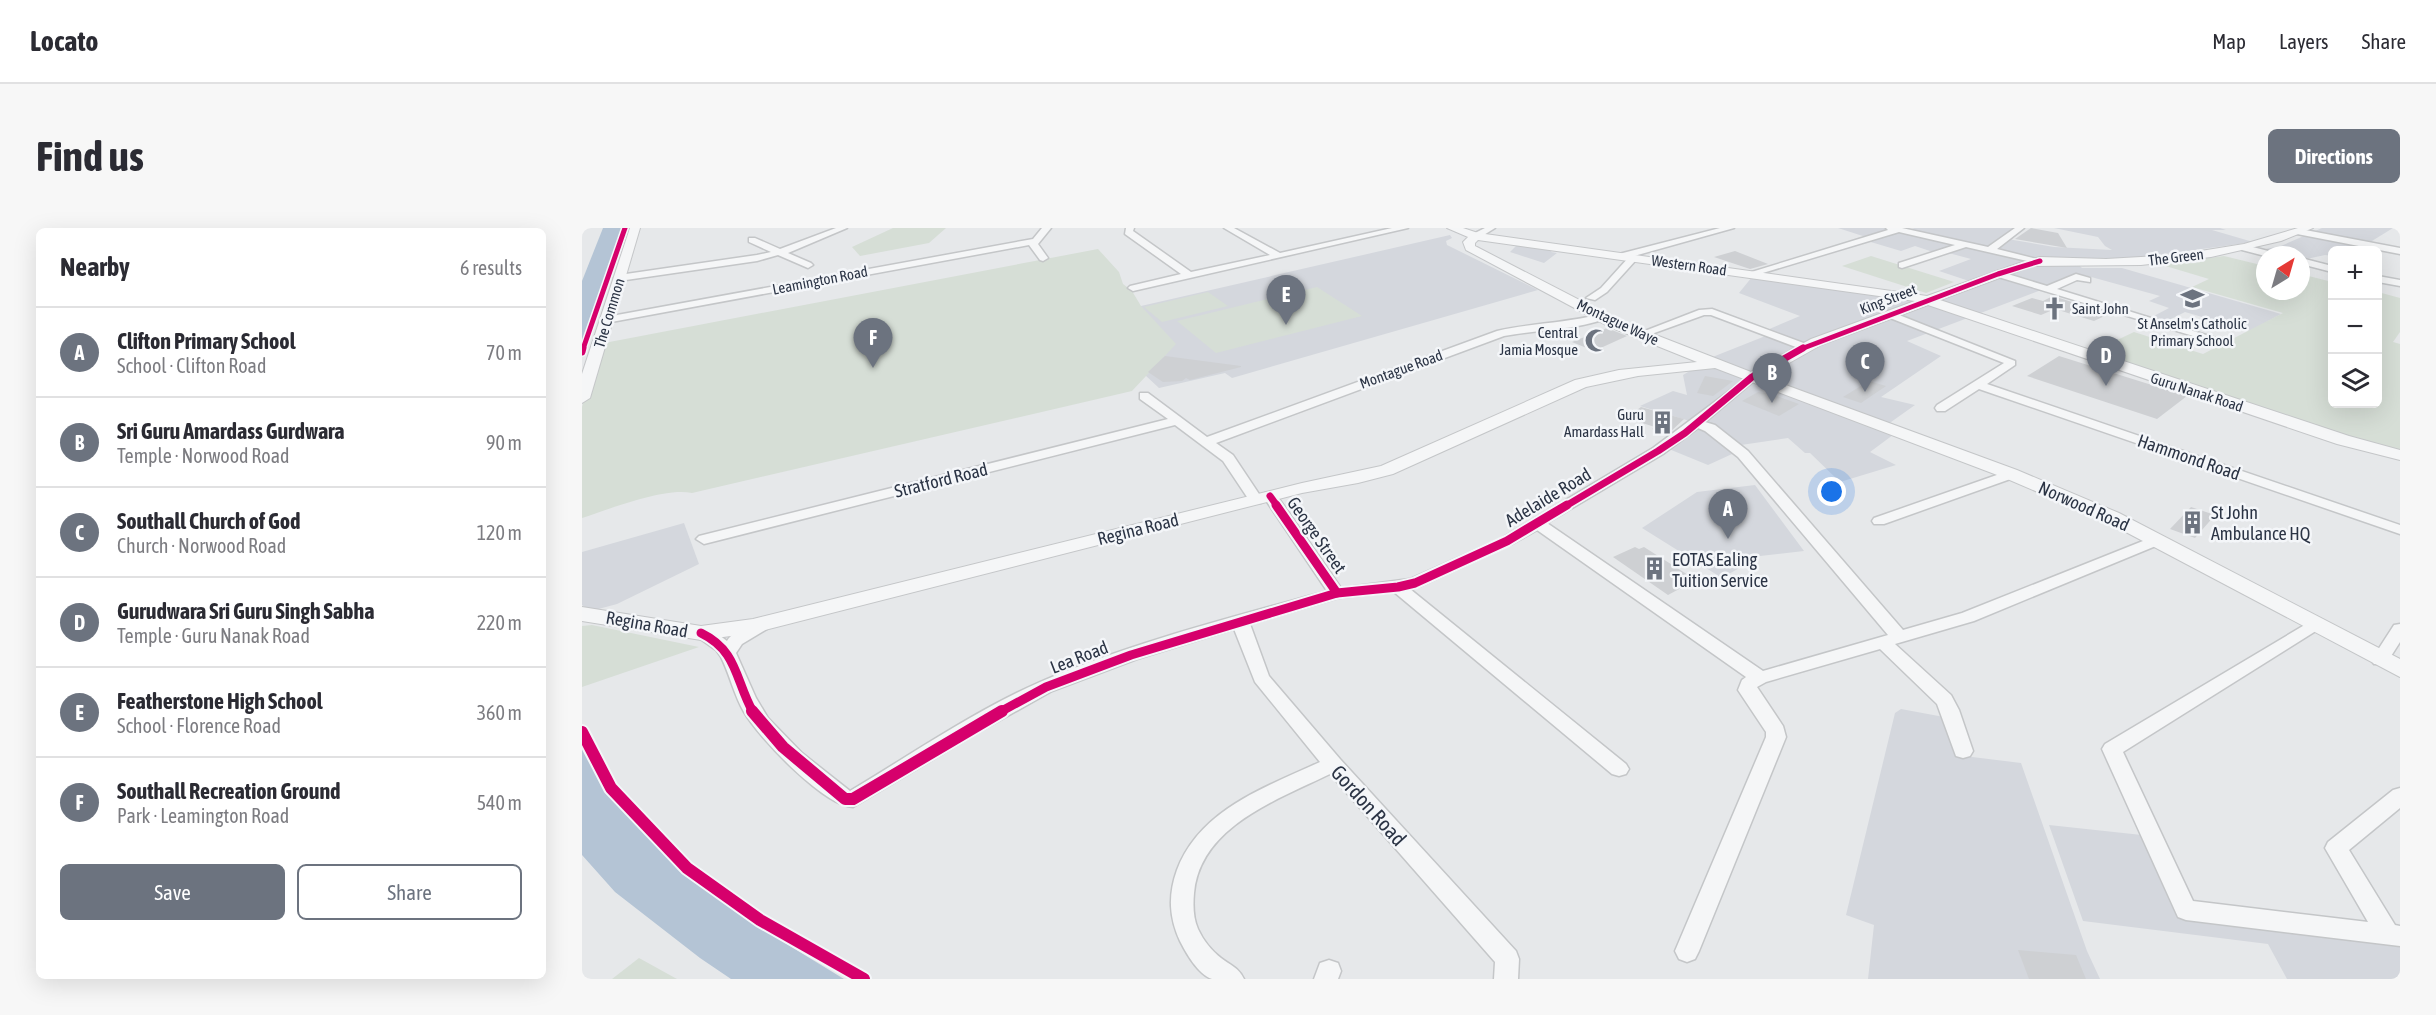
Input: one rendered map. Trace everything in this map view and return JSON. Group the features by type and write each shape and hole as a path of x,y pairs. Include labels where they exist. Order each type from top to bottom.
{"street":[{"name":"The Common","path":"582,398 635,228"},
{"path":"619,278 730,263 780,252 843,228"},
{"path":"1043,258 1033,244 1047,228"},
{"path":"1130,228 1128,232 1188,275"},
{"path":"1228,228 1277,255"},
{"path":"1133,288 1404,228"},
{"name":"Western Road","path":"1452,228 1476,236 1927,300"},
{"path":"1476,236 1491,228"},
{"path":"1592,298 1607,287 1628,257 1730,228"},
{"path":"1989,250 2020,228"},
{"path":"1750,274 1900,229 2040,261"},
{"path":"2304,230 2400,251"},
{"name":"The Green","path":"2040,261 2122,263 2245,248 2280,240 2304,230"},
{"name":"Montague Waye","path":"1476,236 1469,242 1470,248 1543,284 1601,317 1752,377"},
{"path":"752,240 808,265"},
{"name":"Leamington Road","path":"606,320 1034,241"},
{"path":"2362,246 2368,244"},
{"path":"1902,265 1964,245"},
{"path":"2245,248 2256,251"},
{"name":"King Street","path":"1752,377 1805,347 1998,274 2040,261"},
{"path":"2310,263 2328,268"},
{"path":"1998,274 2227,343"},
{"path":"2048,289 2076,276 2087,280"},
{"path":"2382,280 2400,283"},
{"name":"Guru Nanak Road","path":"1927,300 2343,440 2400,455"},
{"path":"1642,334 1703,312 1712,312 1805,347"},
{"path":"1889,314 2011,363 1941,408"},
{"name":"Montague Road","path":"1205,442 1501,333 1539,326 1586,322 1601,317"},
{"path":"1680,367 1691,362 1694,355"},
{"name":"Regina Road","path":"582,614 700,633 735,630 1263,498 1387,470 1576,384 1634,371 1716,364"},
{"name":"Adelaide Road","path":"1337,593 1398,587 1415,583 1479,555 1658,451 1697,423 1752,377"},
{"name":"Norwood Road","path":"1752,377 2069,498 2158,540 2313,625 2400,669"},
{"name":"Hammond Road","path":"1978,385 2400,530"},
{"name":"George Street","path":"1144,396 1230,461 1263,498 1337,593"},
{"name":"Stratford Road","path":"704,538 1177,421"},
{"path":"1697,423 1710,428 1743,454 1883,641 1944,700 1950,710 1963,751"},
{"path":"1879,521 2011,474"},
{"path":"1537,523 1753,684 1776,731 1776,737 1687,951"},
{"path":"1753,684 1883,641 1968,617 2158,540"},
{"path":"1398,587 1618,769"},
{"name":"Lea Road","path":"728,652 753,710 770,734 804,766 845,799 854,799 972,726 1046,687 1131,655 1337,593"},
{"name":"Gordon Road","path":"1240,621 1261,678 1333,764 1507,959 1506,979"},
{"path":"700,633 718,641 728,652 731,645 742,634 771,622"},
{"path":"2313,625 2112,749 2186,910 2394,935"},
{"path":"2380,660 2400,629"},
{"path":"1232,979 1219,972 1197,952 1184,929 1180,902 1188,870 1203,844 1223,823 1333,764"},
{"path":"2394,935 2336,849 2400,796"}],"shaded area":[{"path":"893,228 946,228 929,243 860,256 852,247"},
{"path":"1838,228 1886,228 1903,233 1914,228 2015,228 2002,238 2054,247 2112,250 2105,246 2098,237 2054,228 2220,228 2226,230 2212,230 2253,242 2129,259 2073,260 2082,268 2122,268 2281,314 2250,331 2185,312 2167,321 2152,317 2169,308 2149,301 2160,296 2084,275 2066,277 2069,279 1907,341 1941,356 1881,397 1915,405 1884,427 1897,432 1870,452 1896,465 1840,482 1810,453 1805,453 1788,438 1741,445 1743,449 1708,465 1664,447 1693,422 1640,406 1673,391 1687,395 1683,375 1715,356 1773,333 1767,330 1800,316 1739,293 1752,277 1926,299 1972,282 1939,271 1971,259 1945,252 1939,254 1915,246 1901,251 1864,240 1869,238"},
{"path":"2322,228 2393,228 2367,244 2328,246 2328,255 2310,258 2310,246 2281,246"},
{"path":"1450,235 1452,238 1446,241 1447,245 1538,290 1232,378 1225,373 1159,388 1145,375 1141,306"},
{"path":"1517,245 1553,249 1551,252 1557,253 1544,263 1510,252"},
{"path":"1098,249 1119,272 1123,284 1132,291 1141,306 1176,344 1132,391 692,493 680,492 652,496 582,518 582,407 599,344"},
{"path":"1871,256 1954,282 1926,293 1842,266"},
{"path":"2224,256 2256,264 2256,300 2310,300 2310,276 2328,281 2328,408 2382,408 2382,293 2400,298 2400,332 2393,342 2400,344 2400,450 2348,437 2094,351 2134,332 2203,354 2283,313 2192,287 2209,279 2159,264 2198,263 2193,260"},
{"path":"1317,287 1362,316 1216,353 1177,321"},
{"path":"1208,292 1228,306 1162,322 1144,307"},
{"path":"1755,485 1804,551 1760,556 1722,578 1642,528 1697,492"},
{"path":"684,523 699,564 617,604 591,611 582,605 582,552"},
{"path":"592,625 699,647 582,687 582,626"},
{"path":"1901,709 1944,717 1956,755 2021,763 2087,951 2100,979 1868,979 1874,925 1846,915 1895,713"},
{"path":"2049,825 2151,836 2183,913 2400,940 2400,979 2287,979 2268,944 2083,921"},
{"path":"639,958 677,979 612,979"}],"water":[{"path":"603,228 625,228 582,349 582,281"},
{"path":"582,747 623,809 672,863 752,923 844,979 731,979 615,892 582,855"}],"building":[{"path":"2031,228 2058,233 2067,248 2015,239"},
{"path":"1735,251 1768,264 1750,269 1714,257"},
{"name":"Saint John","path":"2053,296 2111,313 2094,321 2055,309 2041,315 2012,306 2032,298 2043,301"},
{"name":"Central Jamia Mosque","path":"1607,328 1627,336 1594,351 1572,342"},
{"path":"1165,356 1241,367 1190,380 1186,378 1182,381 1163,382 1148,372"},
{"path":"2059,356 2187,396 2157,419 2027,376"},
{"path":"1705,376 1733,381 1713,396 1697,393"},
{"path":"1869,381 1886,386 1861,403 1843,397"},
{"path":"1758,392 1799,404 1779,416 1742,401"},
{"name":"Guru Amardass Hall","path":"1641,407 1684,419 1668,434 1652,429 1655,427 1626,418"},
{"name":"St John Ambulance HQ","path":"2191,507 2215,515 2195,538 2170,529"},
{"name":"EOTAS Ealing Tuition Service","path":"1635,547 1639,549 1644,547 1696,580 1668,595 1613,557"},
{"path":"2018,950 2076,955 2086,979 2029,979"}],"cycle path":[{"path":"582,352 625,228"},
{"path":"701,633 722,646 729,655 752,710 771,735 845,799 853,799 972,727 1046,687 1131,655 1337,593 1398,587 1415,583 1507,541 1658,451 1685,433 1752,377 1805,347 1998,274 2040,261"},
{"path":"1270,496 1337,593"},
{"path":"582,732 611,788 687,868 760,920 864,979"}],"place":[{"name":"St Anselm's Catholic Primary School","path":"2192,299"},
{"name":"Saint John","path":"2054,308"},
{"name":"Featherstone High School","path":"1286,325"},
{"name":"Central Jamia Mosque","path":"1596,341"},
{"name":"Southall Recreation Ground","path":"873,368"},
{"name":"Gurudwara Sri Guru Singh Sabha","path":"2106,386"},
{"name":"Southall Church of God","path":"1865,392"},
{"name":"Sri Guru Amardass Gurdwara","path":"1772,403"},
{"name":"Guru Amardass Hall","path":"1662,423"},
{"name":"St John Ambulance HQ","path":"2193,522"},
{"name":"Clifton Primary School","path":"1728,539"},
{"name":"EOTAS Ealing Tuition Service","path":"1654,569"}]}
